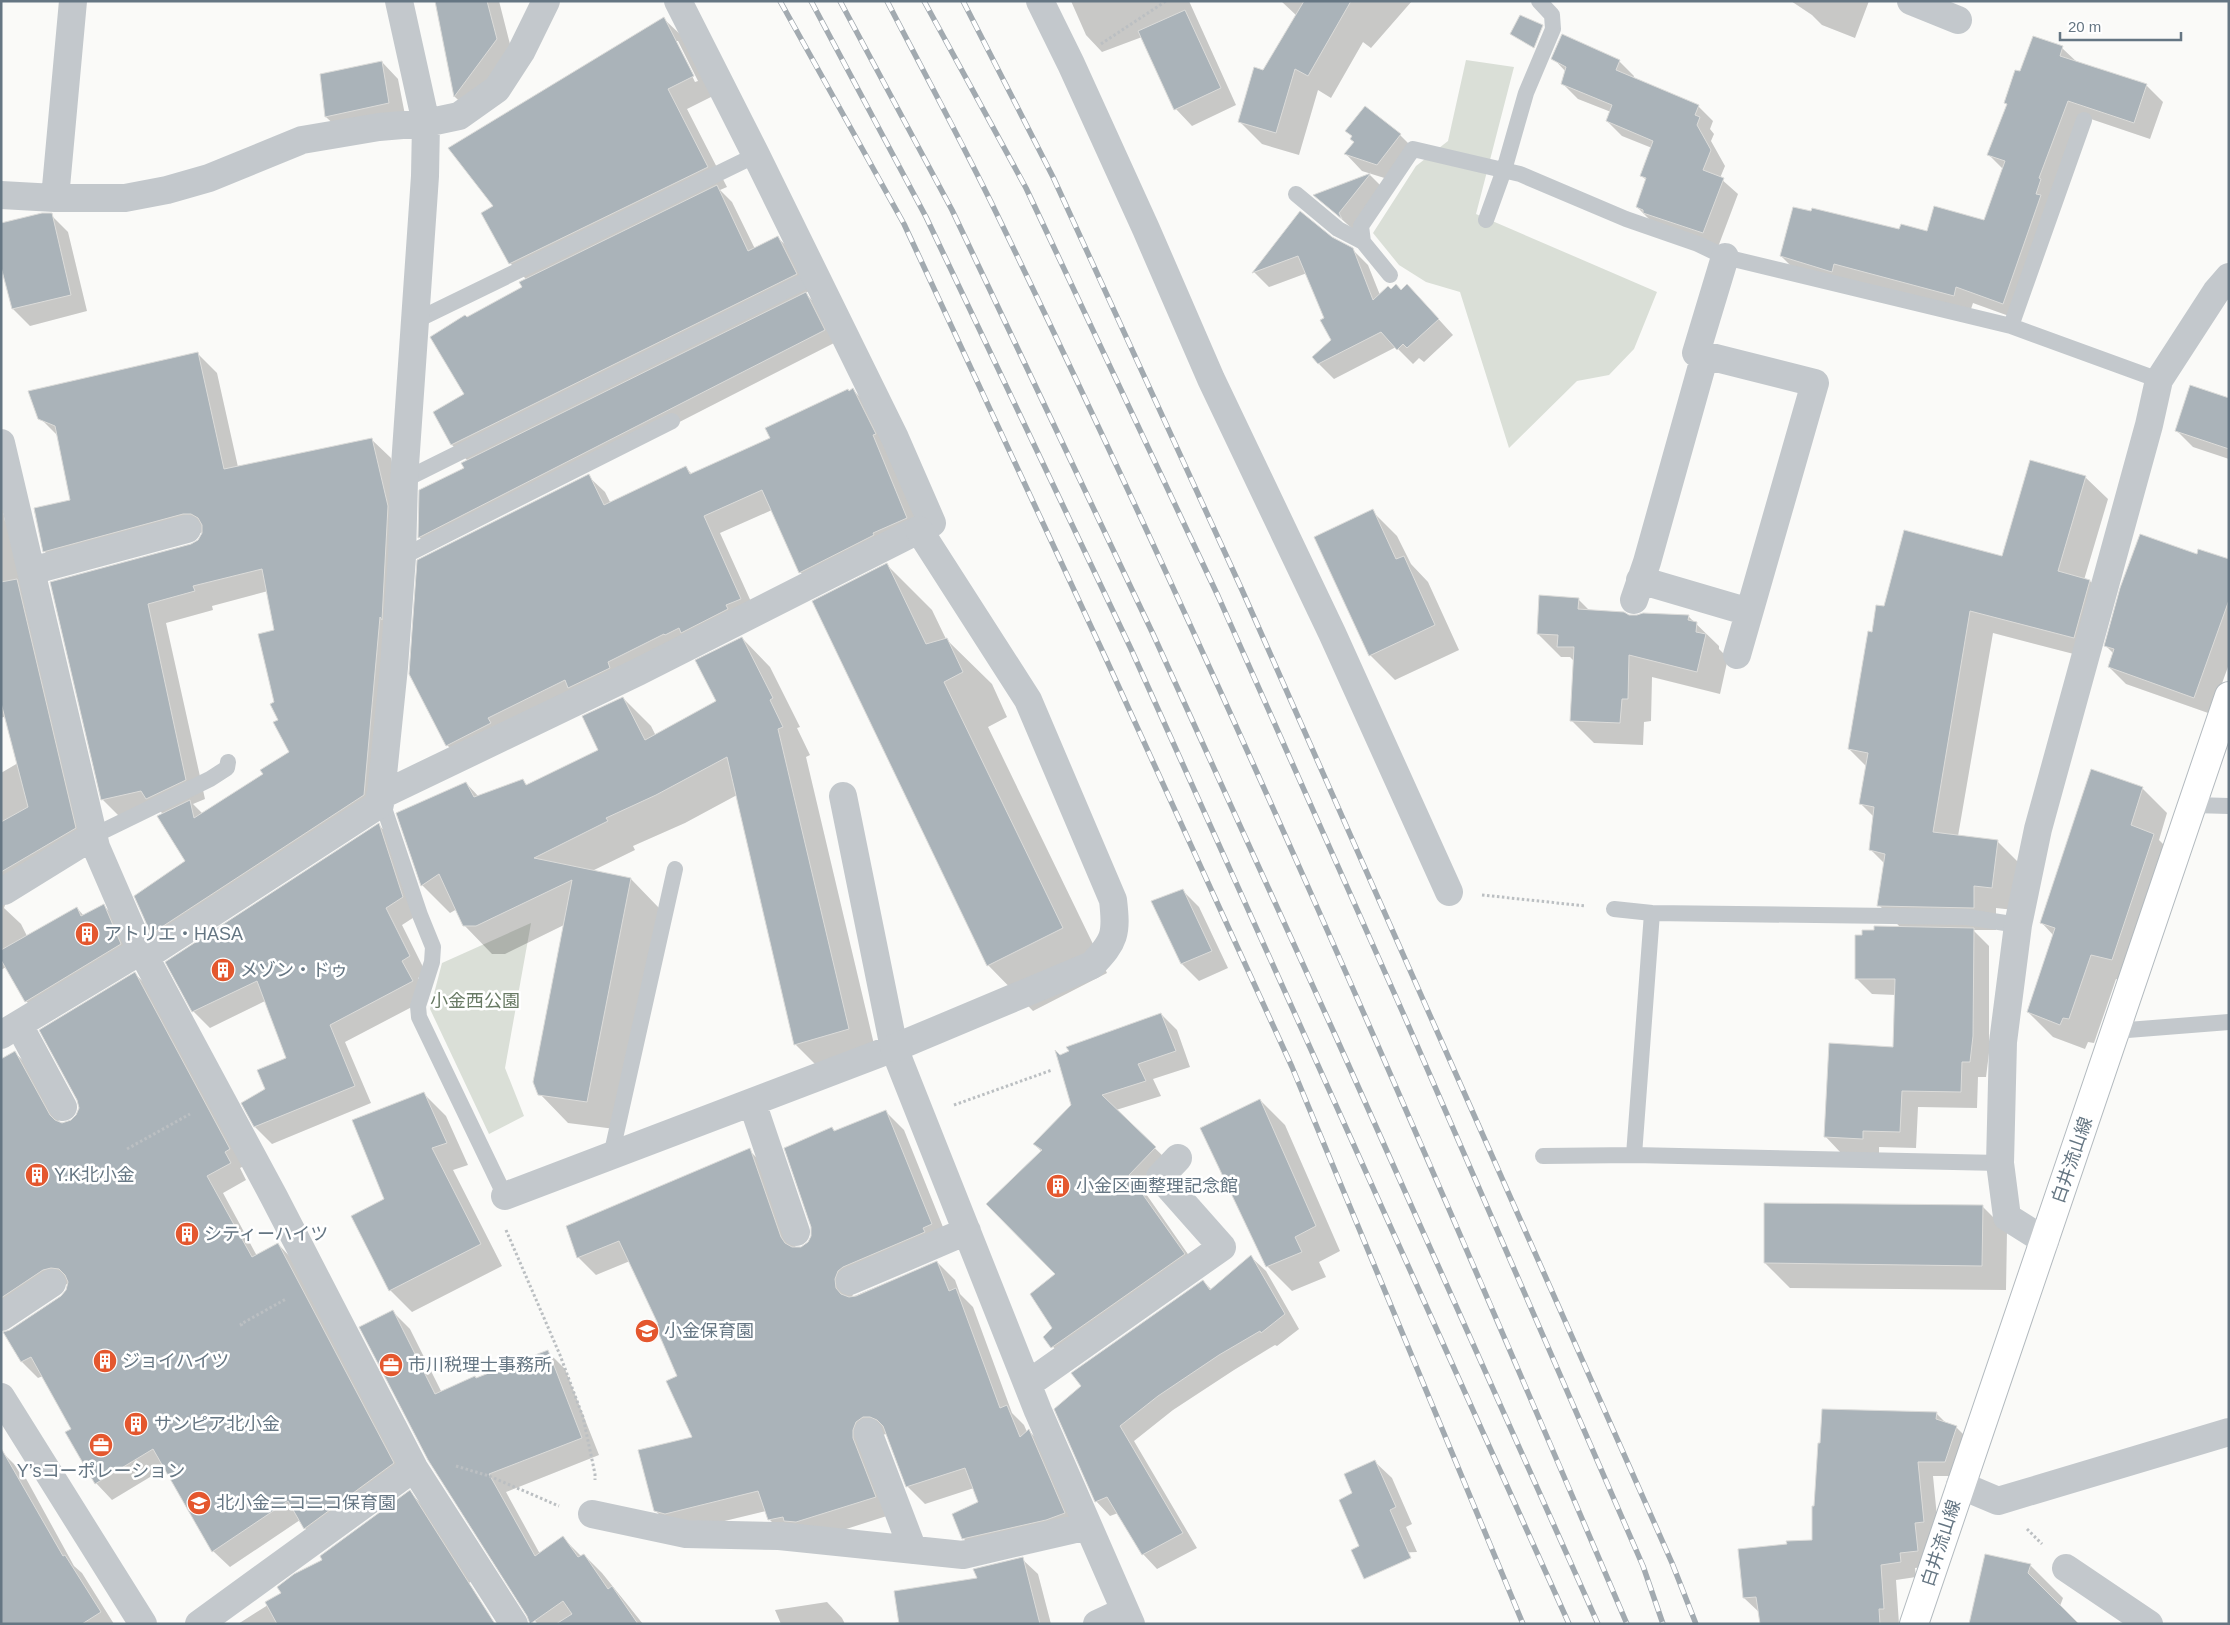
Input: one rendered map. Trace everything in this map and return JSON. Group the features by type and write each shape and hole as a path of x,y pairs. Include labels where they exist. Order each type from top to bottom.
{"main road":[{"name":"白井流山線","path":"1914,1624 2229,696"}],"street":[{"path":"55,198 73,1"},
{"path":"63,1106 10,1030 144,953 380,804 394,667 402,557 404,480 417,320 426,123 399,1"},
{"path":"1,195 55,198 125,198 167,190 209,178 302,140 378,127 426,123 459,116 497,89 522,52 546,1"},
{"path":"380,796 612,684 932,523 894,438 756,155 678,1"},
{"path":"1040,1 1071,64 1146,229 1211,379 1332,633 1449,892"},
{"path":"1911,1 1958,20"},
{"path":"1726,257 1696,353 1815,383 1737,655"},
{"path":"2045,1241 2007,1217 2000,1164 2002,1042 2018,925 2038,829 2149,425 2158,380 2216,292 2229,277"},
{"path":"1705,355 1637,590 1749,612"},
{"path":"1,443 10,530 31,571 93,836 100,856 144,953 221,1096 414,1468 514,1624"},
{"path":"31,571 187,529"},
{"path":"505,1196 894,1048 1092,965 1109,947 1116,923 1113,900 1028,700 919,530"},
{"path":"843,796 894,1048 1028,1384 1128,1618 1096,1624"},
{"path":"4,891 93,836"},
{"path":"752,1102 796,1232"},
{"path":"1028,1384 1222,1246 1160,1176 1178,1158"},
{"path":"850,1280 967,1231"},
{"path":"1,1317 52,1283"},
{"path":"1,1397 143,1624"},
{"path":"868,1432 913,1550"},
{"path":"1960,1485 1998,1500 2229,1432"},
{"path":"199,1624 414,1468"},
{"path":"592,1514 686,1534 779,1536 963,1555 1088,1526"},
{"path":"2066,1568 2149,1624"}],"lane":[{"path":"1486,220 1504,170 1526,93 1552,29 1552,15 1539,1"},
{"path":"2011,326 2084,120"},
{"path":"1363,242 1361,226 1413,148 1520,174 1626,219 1698,244 1726,257 2011,326 2158,380"},
{"path":"417,320 756,155"},
{"path":"1296,194 1338,230 1363,242 1390,275"},
{"path":"404,480 814,276"},
{"path":"402,557 672,421"},
{"path":"93,836 210,779 226,768 228,762"},
{"path":"380,796 420,915 433,947 432,962 418,1006 419,1017 505,1196"},
{"path":"2193,805 2229,806"},
{"path":"611,1156 674,869"},
{"path":"1614,909 1652,913 1967,917 2018,925"},
{"path":"1634,1155 1652,913"},
{"path":"2115,1031 2229,1022"},
{"path":"1543,1156 1634,1155 2000,1164"}],"path":[{"path":"1071,64 1166,1"},
{"path":"1449,892 1614,909"},
{"path":"953,1106 1052,1070"},
{"path":"128,1149 221,1096"},
{"path":"414,1468 433,1458 489,1476 568,1510 592,1514 596,1474 584,1417 560,1355 502,1220 505,1196"},
{"path":"242,1326 241,1324 317,1282"},
{"path":"1998,1500 2066,1568"}],"green space":[{"path":"1466,60 1514,67 1476,214 1657,292 1634,349 1609,375 1577,381 1509,448 1460,292 1426,282 1399,265 1373,233 1416,166 1448,141"},
{"name":"小金西公園","path":"531,923 505,1068 524,1116 489,1134 430,1009 442,963"}],"building":[{"path":"435,1 487,1 497,39 454,97"},
{"path":"1304,1 1351,1 1308,76 1295,69 1276,133 1238,122 1254,67 1263,70"},
{"path":"1185,10 1221,88 1174,110 1138,31"},
{"path":"1520,15 1543,25 1534,48 1510,34"},
{"path":"664,17 694,76 668,89 708,167 509,264 481,213 493,206 448,148"},
{"path":"1562,34 1620,60 1616,70 1699,105 1695,115 1700,117 1697,125 1711,150 1703,170 1724,178 1703,233 1643,213 1643,210 1636,207 1646,178 1640,176 1653,141 1606,121 1612,105 1561,84 1566,67 1551,59"},
{"path":"2033,36 2063,46 2060,56 2147,84 2134,123 2068,101 2039,178 2041,179 2036,194 2041,195 2003,304 1956,287 1954,296 1834,264 1832,272 1780,256 1793,207 1811,211 1812,208 1899,229 1901,224 1927,231 1934,206 1984,220 2005,161 1987,155 2007,104 2004,103 2015,70 2020,71"},
{"path":"382,61 389,103 325,117 320,74"},
{"path":"1365,106 1401,134 1377,165 1344,154 1354,142 1350,139 1352,136 1345,131"},
{"path":"1371,173 1339,213 1342,219 1313,195"},
{"path":"717,185 748,251 778,236 797,274 451,445 433,412 464,394 430,337 465,315 467,317 522,287 519,282"},
{"path":"1300,211 1332,237 1353,248 1373,300 1388,286 1391,289 1396,284 1401,290 1407,284 1439,319 1407,348 1403,344 1397,350 1381,332 1318,364 1312,357 1331,340 1320,320 1324,318 1298,256 1252,273"},
{"path":"42,213 52,213 71,295 12,309 1,267 1,223"},
{"path":"806,292 825,330 418,538 419,490 464,468 461,463"},
{"path":"198,352 224,469 372,438 388,506 382,620 380,617 364,795 151,934 134,896 185,861 157,816 190,800 194,818 263,774 260,770 289,752 273,722 278,720 270,704 274,702 258,634 274,630 262,569 193,586 195,591 148,604 186,780 146,799 141,791 101,800 50,582 191,544 198,540 202,533 202,525 198,518 191,514 183,514 43,552 34,508 70,500 55,426 38,419 28,391"},
{"path":"2190,385 2229,398 2229,449 2175,431"},
{"path":"853,388 876,434 873,435 907,518 873,533 874,535 799,573 762,490 704,516 741,599 726,605 728,609 681,633 679,628 608,662 610,668 568,688 565,680 488,718 491,723 446,746 409,674 417,560 589,474 604,505 686,466 690,474 770,438 765,428"},
{"path":"2030,460 2086,476 2058,571 2090,580 2074,638 1970,611 1933,832 1998,840 1992,888 1974,886 1974,908 1877,906 1885,854 1869,850 1874,807 1859,804 1868,753 1848,749 1868,631 1872,632 1876,605 1884,606 1904,530 2002,556"},
{"path":"1373,509 1396,559 1404,556 1435,625 1369,656 1314,537"},
{"path":"2140,534 2197,554 2198,549 2229,559 2229,600 2194,698 2108,667 2114,649 2104,646 2120,588"},
{"path":"887,563 926,644 947,638 963,672 944,682 1063,928 987,966 812,601"},
{"path":"17,579 76,828 1,872 1,822 28,807 1,703 1,582"},
{"path":"1539,595 1579,598 1578,609 1624,612 1629,615 1643,613 1689,615 1688,620 1697,622 1696,632 1706,634 1697,672 1629,655 1628,699 1622,699 1620,723 1570,721 1574,647 1557,647 1558,635 1537,634"},
{"path":"742,637 773,698 770,700 783,727 778,729 849,1029 794,1045 727,757 656,795 606,818 608,821 534,858 631,878 587,1102 538,1095 533,1082 572,880 476,926 463,926 439,874 421,886 396,813 466,782 474,797 523,779 526,785 598,750 582,716 623,697 645,740 716,701 695,660"},
{"path":"2091,769 2143,787 2131,825 2154,834 2112,960 2091,955 2069,1019 2063,1018 2060,1025 2027,1012 2055,928 2040,923"},
{"path":"379,823 403,897 386,908 410,956 402,961 413,981 330,1025 355,1086 254,1127 241,1103 265,1089 257,1070 286,1058 257,981 192,1012 165,962"},
{"path":"1183,889 1212,951 1181,964 1151,901"},
{"path":"104,904 121,944 25,1002 1,960 1,950 77,907 81,916"},
{"path":"1874,926 1974,928 1973,1036 1970,1062 1962,1062 1961,1092 1902,1091 1900,1132 1863,1131 1863,1139 1824,1137 1829,1043 1893,1047 1895,979 1855,979 1855,935 1862,935 1862,930 1874,930"},
{"path":"135,972 230,1149 225,1152 231,1163 207,1176 252,1257 278,1243 394,1463 304,1529 288,1501 212,1552 153,1449 95,1484 65,1432 71,1429 31,1357 21,1362 3,1332 10,1330 61,1296 66,1290 68,1282 65,1275 59,1269 51,1268 43,1270 1,1298 1,1059 15,1051 50,1115 62,1123 71,1120 79,1108 77,1100 39,1030"},
{"path":"1161,1013 1176,1051 1138,1064 1146,1081 1102,1095 1156,1147 1129,1175 1185,1254 1051,1348 1043,1337 1052,1328 1030,1294 1055,1274 986,1204 1042,1150 1033,1144 1071,1105 1055,1050 1060,1055 1069,1051 1066,1047"},
{"path":"424,1092 447,1143 432,1148 481,1244 389,1291 351,1216 384,1199 352,1120"},
{"path":"1260,1099 1316,1226 1295,1237 1302,1252 1266,1267 1200,1128"},
{"path":"886,1110 932,1224 923,1228 925,1232 843,1267 838,1271 835,1279 836,1288 841,1294 849,1297 856,1296 937,1261 949,1291 956,1288 1000,1408 1007,1405 1020,1437 1029,1429 1065,1513 1046,1520 962,1539 952,1514 978,1502 965,1468 906,1487 883,1426 877,1420 870,1417 863,1417 856,1422 853,1438 876,1497 796,1522 784,1521 783,1517 768,1520 758,1491 665,1514 654,1511 638,1450 692,1437 666,1381 677,1376 655,1325 658,1324 619,1241 577,1258 566,1226 750,1148 781,1237 785,1243 792,1247 801,1247 808,1242 811,1236 811,1227 784,1148 832,1127 834,1131"},
{"path":"1764,1203 1983,1205 1982,1266 1764,1263"},
{"path":"1251,1255 1285,1314 1261,1333 1260,1331 1219,1355 1158,1396 1120,1426 1183,1533 1142,1555 1107,1497 1095,1502 1054,1409 1081,1386 1071,1373 1203,1280 1210,1290"},
{"path":"393,1310 435,1394 475,1376 476,1378 548,1350 582,1438 489,1474 535,1556 563,1536 578,1557 584,1554 608,1589 612,1586 638,1624 556,1624 572,1614 563,1601 530,1624 527,1616 428,1460 359,1327"},
{"path":"1822,1409 1937,1412 1936,1419 1957,1426 1945,1462 1918,1462 1924,1522 1915,1523 1918,1551 1900,1553 1901,1562 1881,1565 1884,1609 1879,1609 1880,1624 1760,1624 1756,1597 1743,1598 1738,1549 1787,1544 1786,1541 1812,1540 1812,1506 1814,1506"},
{"path":"1,1448 63,1556 65,1555 101,1612 82,1624 1,1624"},
{"path":"1375,1460 1396,1507 1390,1510 1411,1558 1364,1579 1351,1550 1359,1546 1339,1500 1352,1493 1344,1474"},
{"path":"410,1490 495,1624 277,1624 265,1602 281,1593 277,1587 294,1574 322,1560 320,1556"},
{"path":"1985,1554 2031,1564 2028,1573 2079,1624 1969,1624"},
{"path":"1023,1557 1040,1624 899,1624 894,1591 977,1578 973,1569"}],"railway":[{"path":"780,1 904,224 1107,661 1292,1067 1523,1624"},
{"path":"811,1 926,217 1131,649 1569,1624"},
{"path":"840,1 952,210 1153,634 1336,1037 1598,1624"},
{"path":"887,1 990,200 1157,553 1238,730 1396,1087 1627,1624"},
{"path":"924,1 1026,188 1218,596 1403,1013 1643,1566 1663,1624"},
{"path":"963,1 1053,177 1242,590 1672,1563 1696,1624"}],"place":[{"name":"アトリエ・HASA","path":"87,934"},
{"name":"メゾン・ドゥ","path":"223,970"},
{"name":"Y.K北小金","path":"37,1175"},
{"name":"小金区画整理記念館","path":"1058,1186"},
{"name":"シティーハイツ","path":"187,1234"},
{"name":"小金保育園","path":"647,1331"},
{"name":"ジョイハイツ","path":"105,1361"},
{"name":"市川税理士事務所","path":"391,1365"},
{"name":"サンピア北小金","path":"136,1424"},
{"name":"Y’sコーポレーション","path":"101,1445"},
{"name":"北小金ニコニコ保育園","path":"199,1503"}]}
